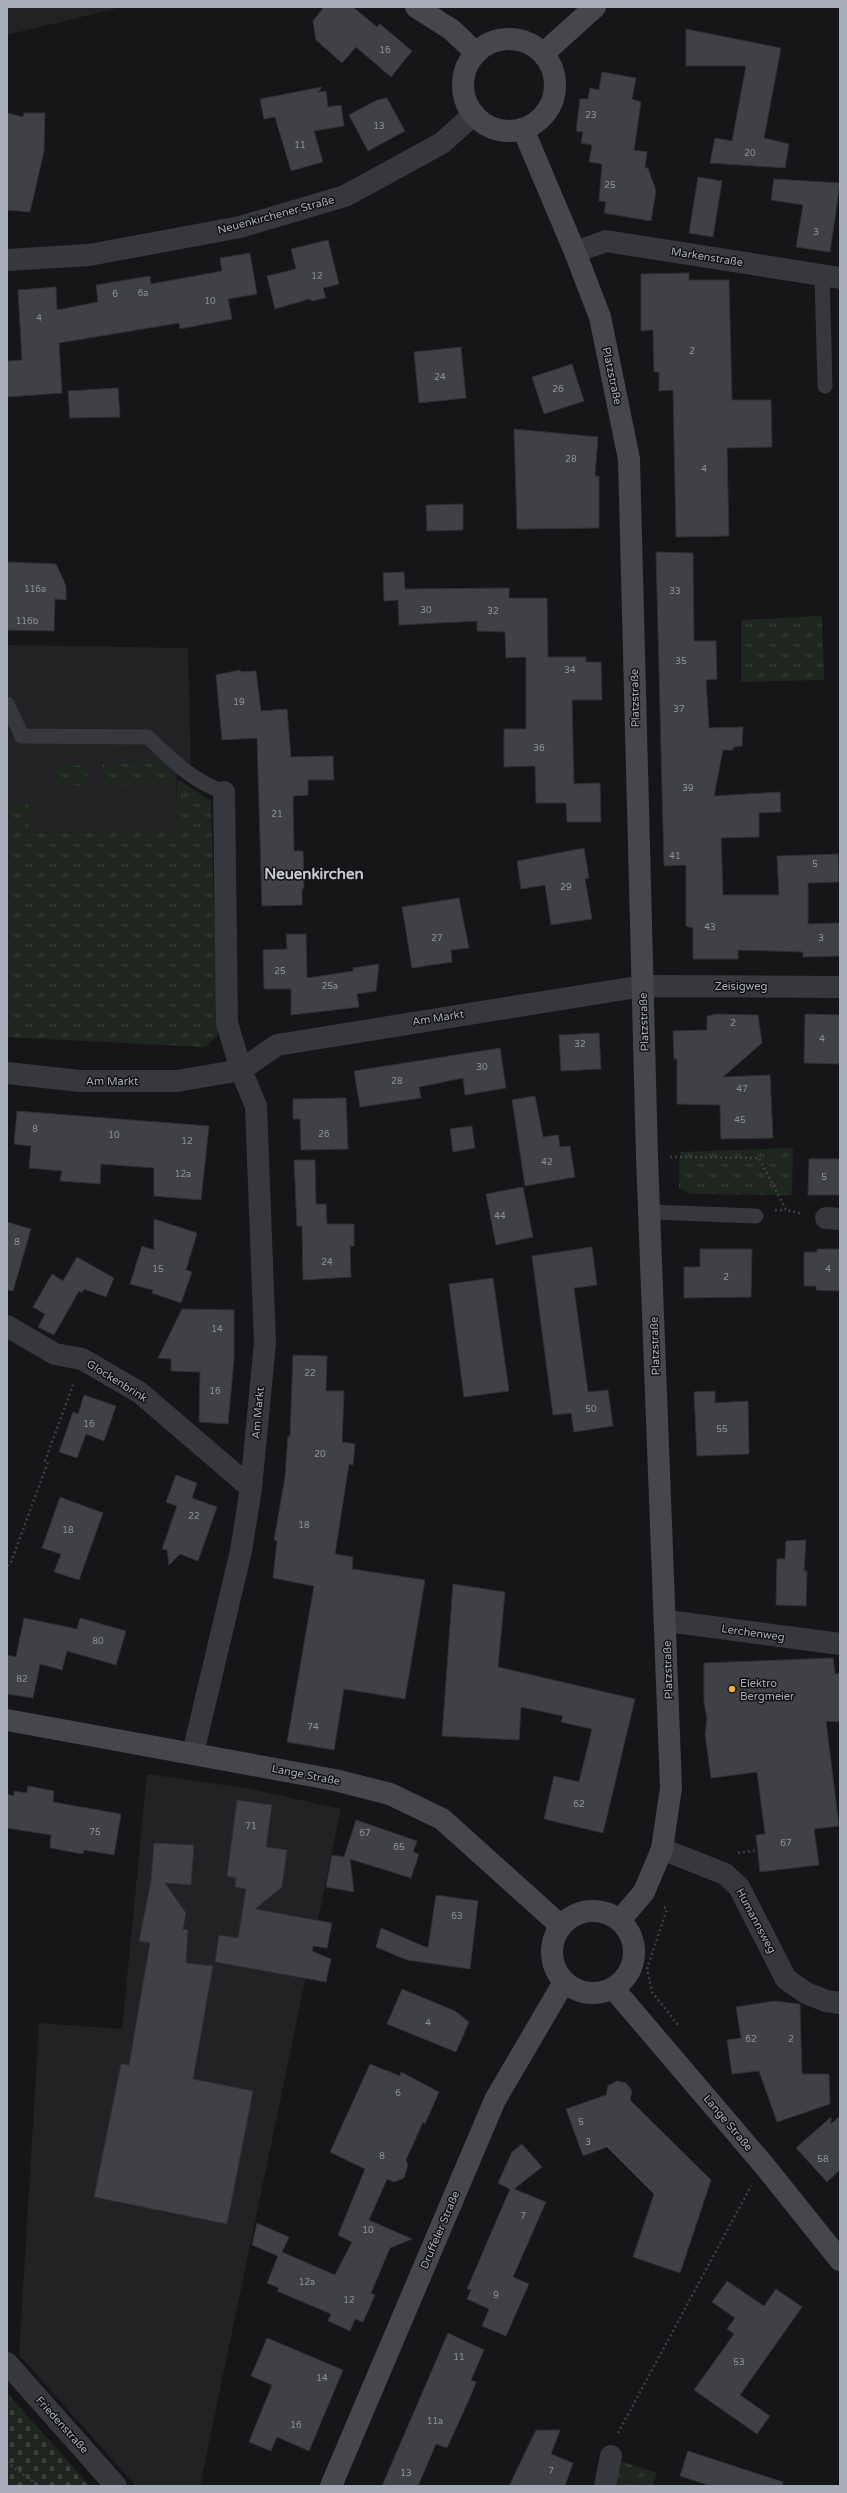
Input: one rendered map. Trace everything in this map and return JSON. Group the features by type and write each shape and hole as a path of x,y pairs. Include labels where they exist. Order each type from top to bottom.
{"street":[{"path":"416,7 452,30 476,53"},
{"path":"544,53 596,7"},
{"path":"502,39 518,39 532,44 544,53 552,66 555,81 554,97 547,111 536,122 523,129 510,131 496,129 484,123 474,114 467,103 463,90 464,76 468,64 476,53 488,44 502,39"},
{"name":"Neuenkirchener Straße","path":"7,260 89,255 240,227 345,196 442,143 474,114"},
{"name":"Platzstraße","path":"523,129 575,252 600,317 629,459 647,1157 666,1621 671,1788 662,1849 644,1892 620,1920"},
{"name":"Markenstraße","path":"575,252 606,241 831,276"},
{"name":"Am Markt","path":"194,1753 241,1551 251,1488 265,1343 256,1106 241,1070 227,1023 224,792"},
{"name":"Zeisigweg","path":"643,986 840,987"},
{"name":"Am Markt","path":"7,1074 80,1081 177,1081 241,1070 277,1044 643,986"},
{"name":"Glockenbrink","path":"7,1326 55,1354 82,1359 139,1392 251,1488"},
{"name":"Lerchenweg","path":"666,1621 840,1644"},
{"name":"Lange Straße","path":"7,1720 335,1780 390,1794 442,1819 560,1926"},
{"name":"Humannsweg","path":"662,1849 725,1874 739,1887 786,1979 806,1993 826,2001 840,2003"},
{"path":"598,1911 620,1920 632,1938 634,1947 633,1961 626,1977 613,1988 590,1993 576,1990 564,1982 553,1965 551,1950 553,1939 560,1926 580,1912 598,1911"},
{"name":"Druffeler Straße","path":"331,2486 495,2100 564,1982"},
{"name":"Lange Straße","path":"613,1988 762,2164 840,2260"},
{"name":"Friedenstraße","path":"7,2364 116,2486"},
{"path":"604,2486 611,2456"}],"lane":[{"path":"825,386 831,276"},
{"path":"7,704 22,736 148,737 176,765 211,788 224,792"},
{"path":"650,1212 756,1216"}],"path":[{"path":"647,1157 759,1158 786,1210 833,1219"},
{"path":"7,1566 11,1562 48,1462 45,1461 82,1359"},
{"path":"644,1892 667,1909 646,1969 648,1982 652,1992 682,2029"},
{"path":"611,2456 614,2441 762,2164"},
{"path":"7,2462 39,2486"}],"shaded area":[{"path":"7,7 122,7 7,35"},
{"path":"7,645 188,648 191,766 176,767 177,831 29,833 29,804 7,804","holes":["170,762 170,784 103,785 104,763"]},
{"path":"147,1774 246,1788 341,1809 200,2486 136,2486 19,2355 39,2023 122,2029"}],"green space":[{"path":"822,616 824,680 741,682 741,620"},
{"path":"170,762 171,784 103,785 103,763"},
{"path":"56,765 87,765 87,786 56,785"},
{"path":"177,779 211,801 218,1035 205,1047 7,1037 7,804 29,804 29,833 176,831"},
{"path":"793,1148 792,1195 700,1194 688,1193 679,1188 680,1152"},
{"path":"7,2393 90,2486 7,2486"},
{"path":"617,2460 657,2473 652,2486 612,2486"}],"building":[{"path":"324,7 353,7 377,27 380,24 412,51 391,77 356,47 342,63 316,40 313,21"},
{"path":"686,29 781,48 764,138 789,144 785,168 710,163 715,138 732,141 746,66 686,66"},
{"path":"602,72 636,78 632,99 641,102 634,150 647,152 645,168 648,168 656,191 651,221 604,213 606,202 599,201 602,164 589,162 592,145 581,143 583,132 576,131 580,99 588,99 590,88 599,90"},
{"path":"322,87 318,92 326,91 328,107 341,105 344,126 314,131 323,162 291,171 275,117 264,119 260,99"},
{"path":"387,98 405,131 368,151 349,115 377,100"},
{"path":"7,113 23,117 24,113 45,113 44,151 30,212 7,210"},
{"path":"698,177 722,181 713,237 689,233"},
{"path":"774,179 840,183 830,252 796,247 803,205 771,200"},
{"path":"328,240 339,284 323,288 326,298 313,301 309,299 275,309 267,276 296,269 291,249"},
{"path":"250,253 257,294 228,299 232,319 180,329 179,323 59,343 62,393 7,397 7,361 22,360 18,290 56,287 57,310 98,302 96,285 150,276 151,284 222,271 220,258"},
{"path":"689,273 689,280 729,280 732,400 771,400 772,447 727,448 729,536 676,537 673,390 659,391 659,372 654,372 653,330 641,331 641,274"},
{"path":"461,347 466,398 419,403 414,352"},
{"path":"572,364 584,401 544,414 532,377"},
{"path":"118,388 120,417 70,418 68,391"},
{"path":"514,429 598,437 595,476 599,476 599,528 517,529"},
{"path":"463,504 463,530 427,531 426,505"},
{"path":"656,552 693,553 694,641 716,641 717,679 706,680 709,728 743,727 742,746 733,747 733,750 723,750 714,796 780,792 781,812 759,813 759,837 721,838 723,895 779,895 777,856 838,854 839,882 808,883 808,924 840,923 840,956 803,957 803,952 738,950 738,959 693,959 693,928 686,926 686,865 664,866"},
{"path":"7,562 56,564 66,586 66,600 55,599 54,631 7,630"},
{"path":"404,572 405,589 509,588 509,598 547,598 548,657 586,657 586,662 601,662 602,700 572,700 574,784 600,783 601,822 567,822 566,803 536,803 535,766 504,767 504,729 526,729 526,657 506,658 505,632 477,631 477,621 399,625 398,600 384,601 383,573"},
{"path":"240,670 241,672 256,671 261,711 287,709 291,757 333,756 334,780 308,780 308,795 293,796 294,851 303,851 304,889 302,888 302,905 262,906 257,738 222,740 216,675"},
{"path":"584,848 589,878 585,879 592,919 551,925 545,885 521,889 517,861"},
{"path":"459,898 469,948 451,950 452,962 412,968 402,907"},
{"path":"286,934 306,934 307,978 353,971 353,968 379,964 376,991 357,994 359,1007 291,1015 291,989 264,989 263,950 287,949"},
{"path":"717,1014 758,1015 762,1043 723,1077 770,1075 773,1138 721,1139 720,1105 677,1104 677,1059 674,1059 673,1031 707,1030 707,1016"},
{"path":"805,1014 840,1015 840,1064 804,1063"},
{"path":"599,1033 601,1069 561,1071 559,1035"},
{"path":"500,1048 506,1088 465,1095 463,1078 419,1087 421,1098 360,1107 354,1071"},
{"path":"535,1096 543,1137 558,1135 560,1147 570,1146 575,1177 525,1186 512,1100"},
{"path":"346,1098 348,1149 301,1150 300,1119 293,1119 293,1099"},
{"path":"17,1111 209,1126 201,1200 154,1196 154,1168 101,1164 100,1184 60,1181 62,1171 29,1168 31,1146 14,1144"},
{"path":"472,1126 475,1148 453,1152 450,1129"},
{"path":"809,1159 840,1159 840,1195 808,1195"},
{"path":"294,1160 315,1160 316,1204 326,1204 327,1224 354,1224 354,1246 350,1246 351,1277 303,1280 302,1226 297,1226"},
{"path":"523,1187 533,1237 496,1245 486,1194"},
{"path":"154,1219 197,1233 186,1270 192,1272 181,1303 152,1293 153,1290 130,1284 142,1246 154,1250"},
{"path":"7,1222 31,1229 13,1291 7,1290"},
{"path":"592,1247 597,1285 574,1288 588,1392 608,1390 613,1426 574,1432 571,1413 553,1415 532,1256"},
{"path":"700,1249 752,1249 751,1297 684,1298 684,1267 700,1267"},
{"path":"817,1249 840,1249 840,1291 816,1290 816,1286 804,1286 804,1252 817,1252"},
{"path":"77,1257 114,1278 106,1297 84,1289 82,1293 79,1291 54,1335 38,1327 45,1314 33,1307 52,1274 63,1281"},
{"path":"493,1278 509,1391 464,1397 449,1284"},
{"path":"182,1309 234,1310 234,1359 228,1424 199,1422 200,1372 171,1371 171,1359 158,1358"},
{"path":"293,1355 327,1356 326,1391 344,1391 342,1442 355,1444 353,1465 349,1464 335,1554 353,1557 352,1569 425,1580 405,1699 344,1689 334,1750 287,1742 314,1586 273,1578 277,1541 274,1540 285,1477 288,1436 290,1437"},
{"path":"715,1391 715,1403 748,1401 749,1454 697,1456 694,1392"},
{"path":"84,1395 116,1406 104,1441 86,1434 77,1458 59,1452 73,1412 78,1414"},
{"path":"176,1475 197,1483 192,1498 217,1507 198,1561 180,1554 169,1565 167,1550 162,1549 177,1506 166,1502"},
{"path":"60,1497 103,1513 79,1580 54,1572 61,1554 42,1548"},
{"path":"806,1540 804,1571 807,1571 806,1606 776,1605 777,1559 785,1559 786,1541"},
{"path":"453,1584 505,1592 498,1667 635,1699 603,1833 544,1819 554,1776 579,1782 592,1729 561,1722 563,1716 521,1707 519,1740 442,1736"},
{"path":"24,1618 77,1629 80,1618 126,1631 116,1665 67,1651 62,1670 40,1664 33,1698 7,1694 7,1655 16,1657"},
{"path":"833,1658 835,1674 840,1673 840,1722 826,1721 839,1826 814,1829 819,1865 760,1872 756,1835 765,1834 757,1772 711,1778 705,1734 707,1719 704,1702 704,1663"},
{"path":"28,1786 54,1791 53,1802 121,1814 114,1855 84,1850 83,1854 50,1848 51,1835 7,1828 7,1794 14,1796 14,1791 27,1793"},
{"path":"237,1800 272,1805 266,1847 287,1850 282,1887 255,1909 332,1923 327,1948 313,1946 312,1951 331,1959 326,1982 215,1962 219,1935 238,1938 246,1889 235,1887 236,1878 227,1876"},
{"path":"356,1820 417,1841 413,1852 419,1854 411,1878 350,1859 354,1892 326,1887 332,1855 344,1857"},
{"path":"154,1843 194,1845 191,1885 165,1883 186,1913 183,1929 188,1930 186,1963 213,1966 193,2079 253,2091 227,2224 94,2197 121,2064 129,2065 150,1943 139,1941 151,1881"},
{"path":"436,1895 478,1901 470,1969 407,1960 376,1947 381,1928 428,1948"},
{"path":"402,1989 455,2011 469,2022 456,2052 387,2024"},
{"path":"774,2001 800,2004 802,2074 829,2074 830,2104 777,2122 759,2071 732,2074 727,2040 741,2038 736,2007"},
{"path":"370,2064 400,2076 401,2072 439,2092 425,2124 423,2122 406,2160 408,2165 404,2178 394,2182 387,2179 369,2220 412,2239 390,2248 371,2293 375,2295 363,2322 355,2319 350,2331 328,2321 331,2314 277,2291 279,2288 267,2283 278,2256 252,2245 257,2223 289,2237 282,2252 335,2275 352,2242 338,2235 365,2169 330,2152"},
{"path":"617,2081 626,2083 632,2091 630,2100 711,2180 680,2273 633,2257 654,2194 607,2147 583,2156 566,2109 606,2095 608,2086"},
{"path":"840,2116 840,2170 827,2182 796,2148 831,2117 831,2124"},
{"path":"522,2144 542,2167 514,2189 546,2202 513,2277 529,2284 506,2336 482,2326 489,2309 467,2299 471,2290 467,2289 510,2189 498,2183 512,2152"},
{"path":"727,2281 764,2306 776,2289 802,2307 740,2395 770,2416 757,2434 694,2390 734,2334 727,2329 735,2318 712,2302"},
{"path":"448,2333 484,2350 471,2380 476,2382 471,2395 447,2448 436,2444 418,2486 382,2486"},
{"path":"267,2338 343,2370 309,2451 277,2437 271,2451 249,2442 272,2385 251,2376"},
{"path":"536,2430 560,2430 551,2454 573,2463 565,2486 509,2486"},
{"path":"688,2451 783,2482 782,2486 711,2486 680,2476"}],"place":[{"name":"Elektro Bergmeier","path":"732,1689"}],"district":[{"name":"Neuenkirchen","path":"314,874"}]}
